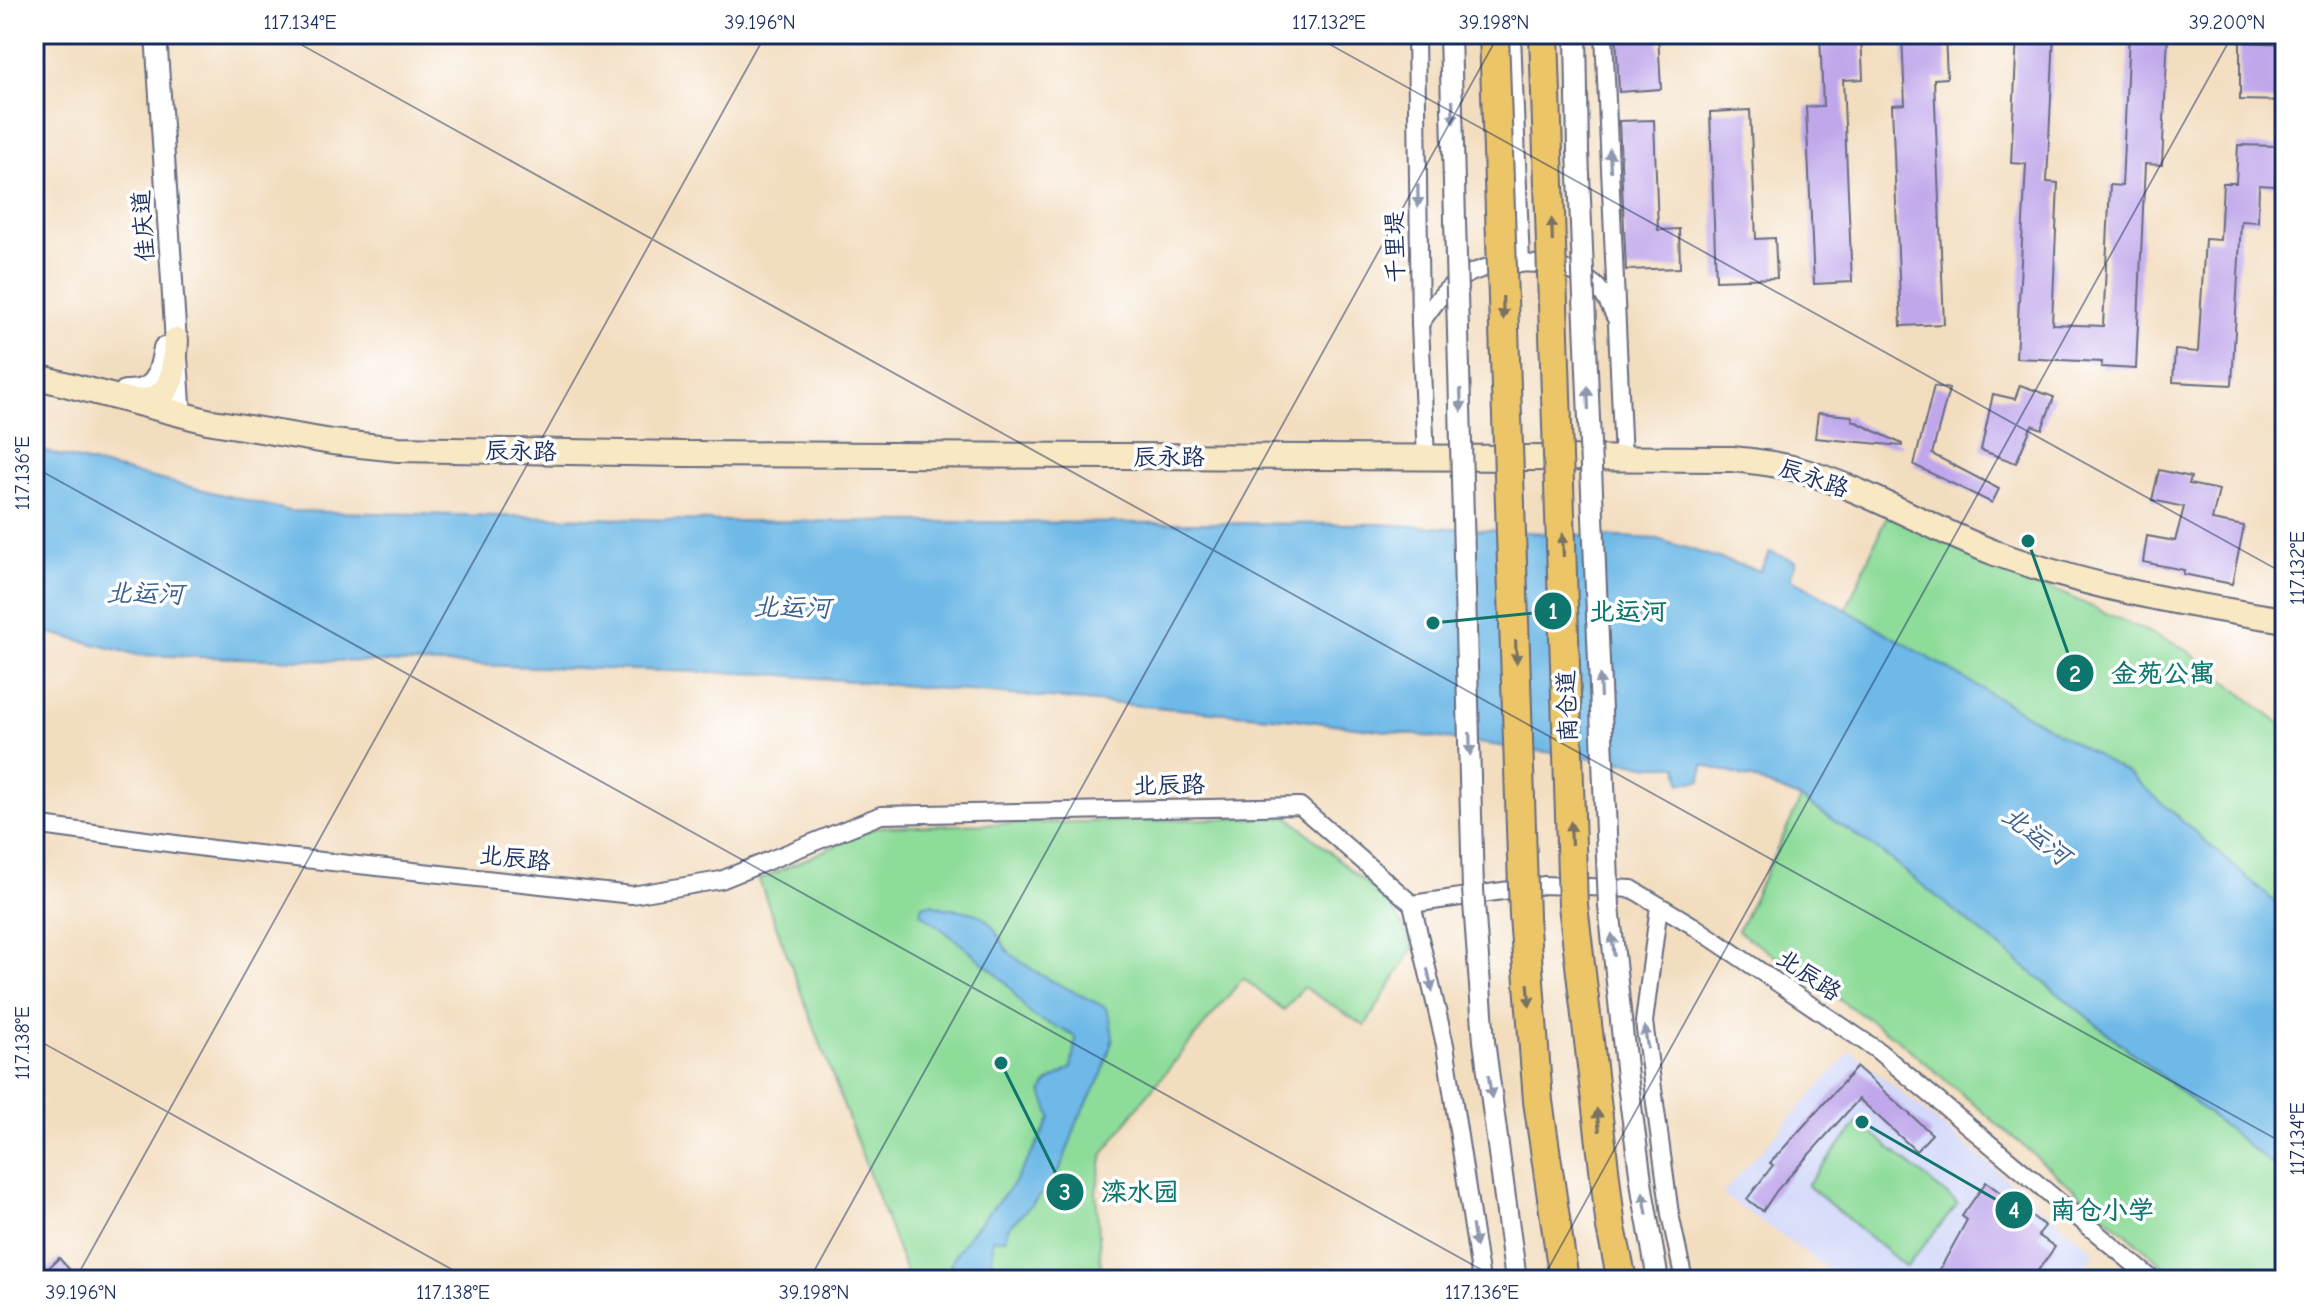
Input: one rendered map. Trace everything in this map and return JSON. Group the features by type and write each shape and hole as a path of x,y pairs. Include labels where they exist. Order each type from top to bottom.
{"highway":[{"name":"南仓道","path":"1494,34 1524,916 1538,1101 1564,1280"},
{"name":"南仓道","path":"1544,34 1560,442 1573,905 1611,1228 1622,1280"}],"main road":[{"path":"170,344 173,370 170,403"},
{"name":"辰永路","path":"34,367 123,396"},
{"name":"辰永路","path":"34,376 123,396 328,430 408,439 679,446 939,446 1426,456 1627,451 1733,454 1784,460 1831,476 1996,547 2046,564 2107,581 2285,613"},
{"name":"辰永路","path":"1627,451 1732,459 1795,469 1992,552 2043,569 2104,586 2285,620"}],"street":[{"name":"佳庆道","path":"143,34 170,344"},
{"name":"佳庆道","path":"156,34 170,344"},
{"name":"千里堤","path":"1416,34 1420,324 1426,456"},
{"path":"1450,34 1473,889 1484,1041 1516,1280"},
{"path":"1512,34 1521,264"},
{"path":"1576,34 1578,151 1609,906 1627,1077 1658,1280"},
{"path":"1604,34 1627,451"},
{"path":"1420,324 1434,303 1454,283 1474,272 1521,264 1558,268 1594,285 1606,299 1618,322"},
{"path":"123,396 151,385 170,344"},
{"name":"北辰路","path":"34,825 213,849 632,895 721,880 881,815 1300,806 1412,904 1545,885 1632,889 1692,925 1877,1050 2153,1280"},
{"path":"1412,904 1445,1045 1481,1280"},
{"path":"1659,906 1644,1022 1670,1214 1684,1280"}],"shaded area":[{"path":"1851,1051 2095,1252 2076,1280 1844,1280 1722,1194"}],"green space":[{"path":"1887,515 2184,648 2285,728 2285,911 2130,775 1846,610"},
{"path":"1801,799 1881,852 2285,1175 2285,1280 2181,1280 1896,1038 1738,931"},
{"path":"1289,817 1390,904 1414,947 1365,1026 1303,987 1284,1011 1243,978 1103,1154 1096,1192 1102,1280 909,1280 759,880 877,827"},
{"path":"1858,1122 1958,1204 1906,1267 1807,1185"}],"water":[{"path":"34,449 290,511 716,521 1378,524 1657,539 1760,571 1770,552 1796,561 1790,579 2130,775 2285,911 2285,1175 1881,852 1801,799 1756,780 1703,765 1701,781 1681,783 1678,766 1654,766 1294,719 770,674 138,655 34,629"},
{"path":"932,904 979,915 993,927 1011,954 1044,977 1105,1007 1110,1018 1113,1038 1102,1074 1079,1118 1061,1167 1044,1192 1008,1228 1005,1239 993,1239 992,1267 1006,1268 1006,1280 968,1277 950,1265 968,1236 1024,1167 1051,1117 1042,1092 1047,1083 1071,1068 1076,1038 1032,1015 1004,981 921,913 923,905"}],"building":[{"path":"1616,34 1658,34 1661,89 1619,92"},
{"path":"1820,34 1861,34 1863,79 1843,80 1852,282 1814,284 1806,107 1823,106"},
{"path":"1902,34 1945,34 1947,78 1934,79 1944,324 1901,326 1892,105 1905,104"},
{"path":"2017,34 2054,34 2047,182 2058,183 2052,324 2103,326 2110,185 2122,186 2129,34 2168,34 2162,165 2145,164 2136,369 2101,367 2102,362 2016,358 2026,164 2011,163"},
{"path":"2240,42 2285,44 2285,101 2240,100"},
{"path":"1750,110 1756,239 1775,238 1777,278 1716,280 1710,112"},
{"path":"1654,120 1658,230 1679,229 1680,268 1626,270 1619,121"},
{"path":"2238,145 2278,146 2275,186 2259,185 2258,222 2241,221 2232,385 2173,382 2175,350 2198,352 2205,239 2220,240 2223,183 2236,183"},
{"path":"2020,385 2054,397 2042,429 2032,425 2016,463 1981,450 1993,394 2015,399"},
{"path":"1934,386 1949,389 1932,454 1999,489 1992,503 1914,465"},
{"path":"1818,413 1852,416 1852,420 1902,446 1815,438"},
{"path":"2159,470 2191,477 2189,484 2219,490 2212,520 2244,526 2232,584 2143,562 2147,536 2175,541 2184,507 2152,500"},
{"path":"1857,1067 1932,1134 1916,1151 1859,1099 1777,1190 1763,1211 1747,1199 1773,1165 1770,1163"},
{"path":"1986,1182 2045,1226 2038,1235 2055,1247 2031,1280 1934,1280 1967,1220 1962,1216"},
{"path":"59,1258 79,1280 36,1280"}],"place":[{"name":"金苑公寓","path":"2028,541"},
{"name":"北运河","path":"1433,623"},
{"name":"滦水园","path":"1001,1063"},
{"name":"南仓小学","path":"1862,1122"}]}
